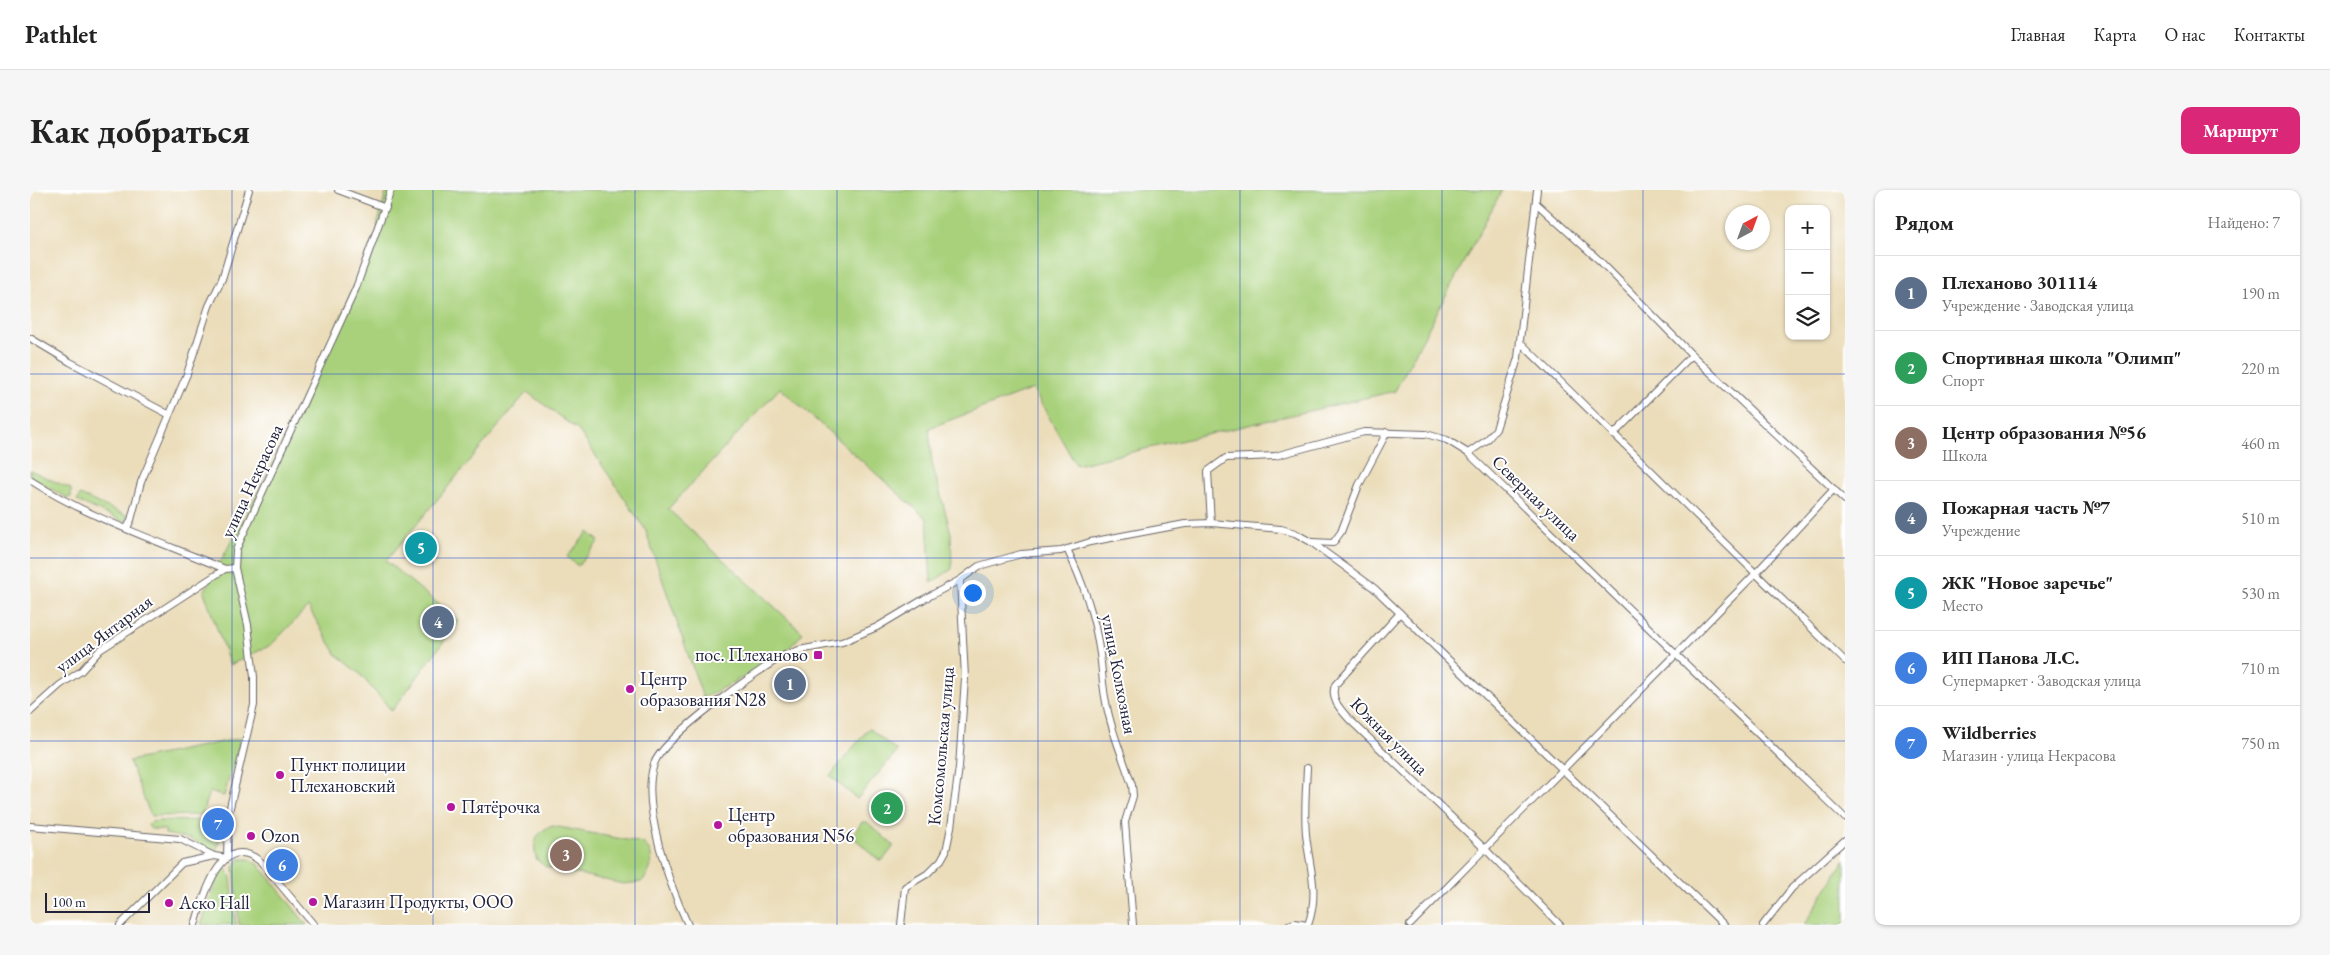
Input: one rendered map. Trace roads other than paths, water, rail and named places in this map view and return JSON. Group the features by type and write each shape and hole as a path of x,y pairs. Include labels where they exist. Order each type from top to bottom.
{"street":[{"path":"127,528 141,482 168,414 187,374 208,306 222,279 249,190"},
{"path":"338,190 386,208"},
{"name":"улица Некрасова","path":"227,858 228,816 254,705 254,678 248,625 235,568 236,550 240,537 277,465 356,288 391,190"},
{"name":"Северная улица","path":"1537,190 1518,358 1496,429 1487,440 1468,452 1845,818"},
{"path":"1536,203 1600,262 1692,355 1845,500"},
{"path":"30,338 70,362 168,414"},
{"path":"1520,342 1845,661"},
{"path":"1613,435 1692,355"},
{"path":"1211,523 1208,472 1226,458 1275,456 1364,432 1419,433 1447,440 1468,452"},
{"path":"1308,540 1333,543 1341,532 1360,485 1387,432"},
{"path":"30,480 53,495 127,528 225,569 235,568"},
{"path":"1410,925 1755,574 1834,489"},
{"path":"688,925 670,882 651,810 651,781 656,760 694,718 779,658 799,650 842,642 877,627 960,580 978,566 1029,552 1067,549 1090,542 1173,525 1211,523 1281,529 1308,540 1374,588 1724,925"},
{"name":"улица Колхозная","path":"1067,549 1079,575 1090,608 1099,647 1105,697 1110,720 1132,785 1133,796 1125,822 1133,925"},
{"name":"улица Янтарная","path":"30,712 60,685 81,671 106,646 225,569"},
{"name":"Комсомольская улица","path":"901,925 905,887 927,874 941,860 946,851 951,827 959,767 964,678 960,580"},
{"name":"Южная улица","path":"1400,613 1337,683 1333,692 1335,700 1349,719 1560,925"},
{"path":"1288,925 1295,923 1308,925 1313,907 1314,888 1306,831 1307,768"},
{"path":"30,826 180,840 214,856 227,858 244,853 258,859 314,925"},
{"path":"1763,925 1792,888 1845,840"},
{"path":"120,925 182,863 214,856"},
{"path":"195,925 216,870 227,858"}],"place":[{"name":"ЖК \"Новое заречье\"","path":"421,548"},
{"name":"Пожарная часть №7","path":"438,622"},
{"name":"пос. Плеханово","path":"818,655"},
{"name":"Плеханово 301114","path":"790,684"},
{"name":"Центр образования N28","path":"630,689"},
{"name":"Пункт полиции Плехановский","path":"280,775"},
{"name":"Пятёрочка","path":"451,807"},
{"name":"Спортивная школа \"Олимп\"","path":"887,808"},
{"name":"Wildberries","path":"218,824"},
{"name":"Центр образования N56","path":"718,825"},
{"name":"Ozon","path":"251,836"},
{"name":"Центр образования №56","path":"566,855"},
{"name":"ИП Панова Л.С.","path":"282,865"},
{"name":"Магазин Продукты, ООО","path":"313,902"},
{"name":"Аско Hall","path":"169,903"}]}
